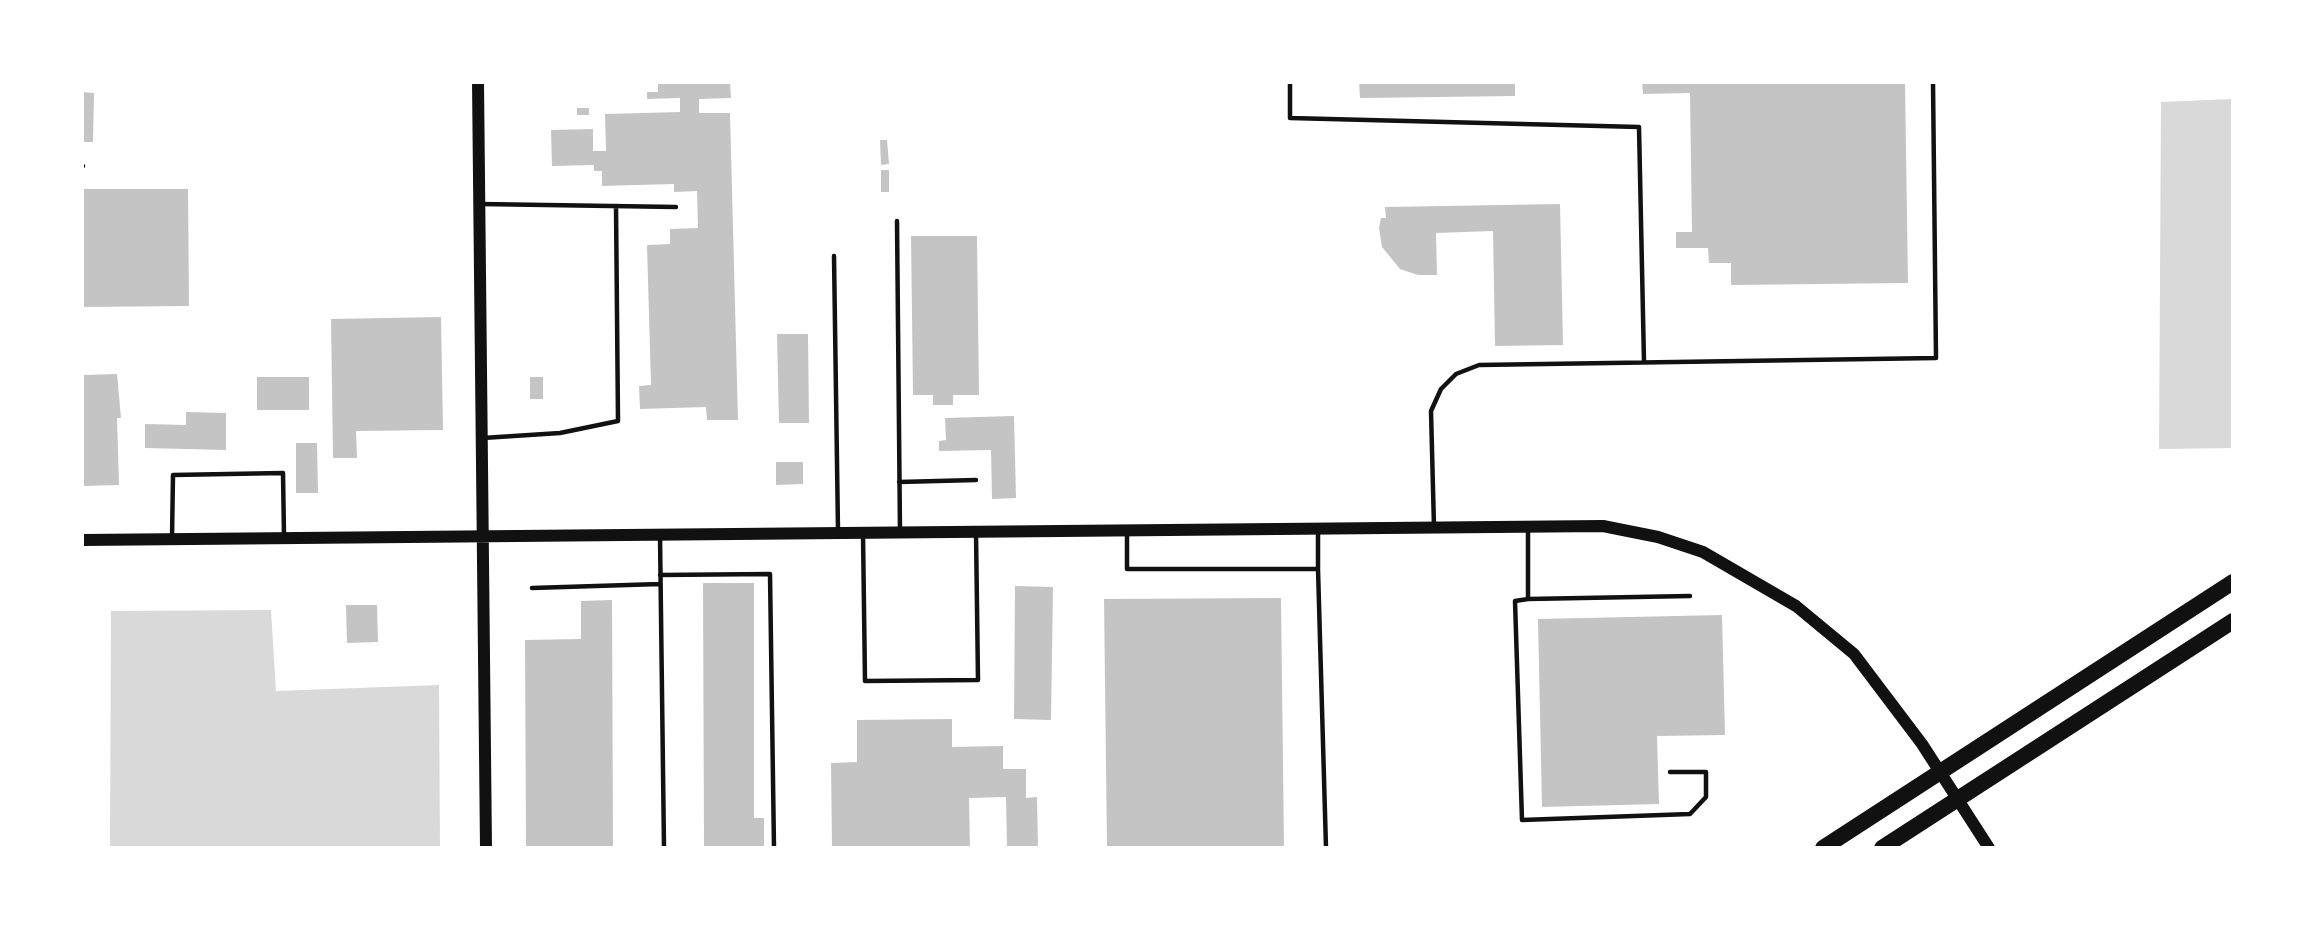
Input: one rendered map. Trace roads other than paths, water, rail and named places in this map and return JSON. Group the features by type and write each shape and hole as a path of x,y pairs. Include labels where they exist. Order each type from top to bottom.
{"highway":[{"path":"1823,848 2233,582"},
{"path":"1882,848 2233,621"}],"street":[{"path":"478,82 486,848"},
{"path":"82,540 1603,526 1658,537 1703,552 1796,606 1854,654 1940,771 1989,848"}],"lane":[{"path":"1290,82 1290,118 1639,127 1644,362"},
{"path":"1434,528 1431,411 1441,389 1456,374 1479,365 1936,358 1933,82"},
{"path":"479,204 676,207"},
{"path":"481,438 560,433 618,421 616,206"},
{"path":"897,220 900,533"},
{"path":"834,256 838,533"},
{"path":"172,539 173,475 283,473 284,537"},
{"path":"899,482 976,481"},
{"path":"1528,527 1528,599"},
{"path":"1318,529 1326,848"},
{"path":"1127,531 1127,569 1318,569"},
{"path":"863,533 865,681 890,681 978,680 976,532"},
{"path":"660,535 664,848"},
{"path":"660,575 770,574 774,848"},
{"path":"532,587 660,584"},
{"path":"1670,772 1706,772 1706,797 1690,814 1521,820 1515,601 1690,596"}]}
